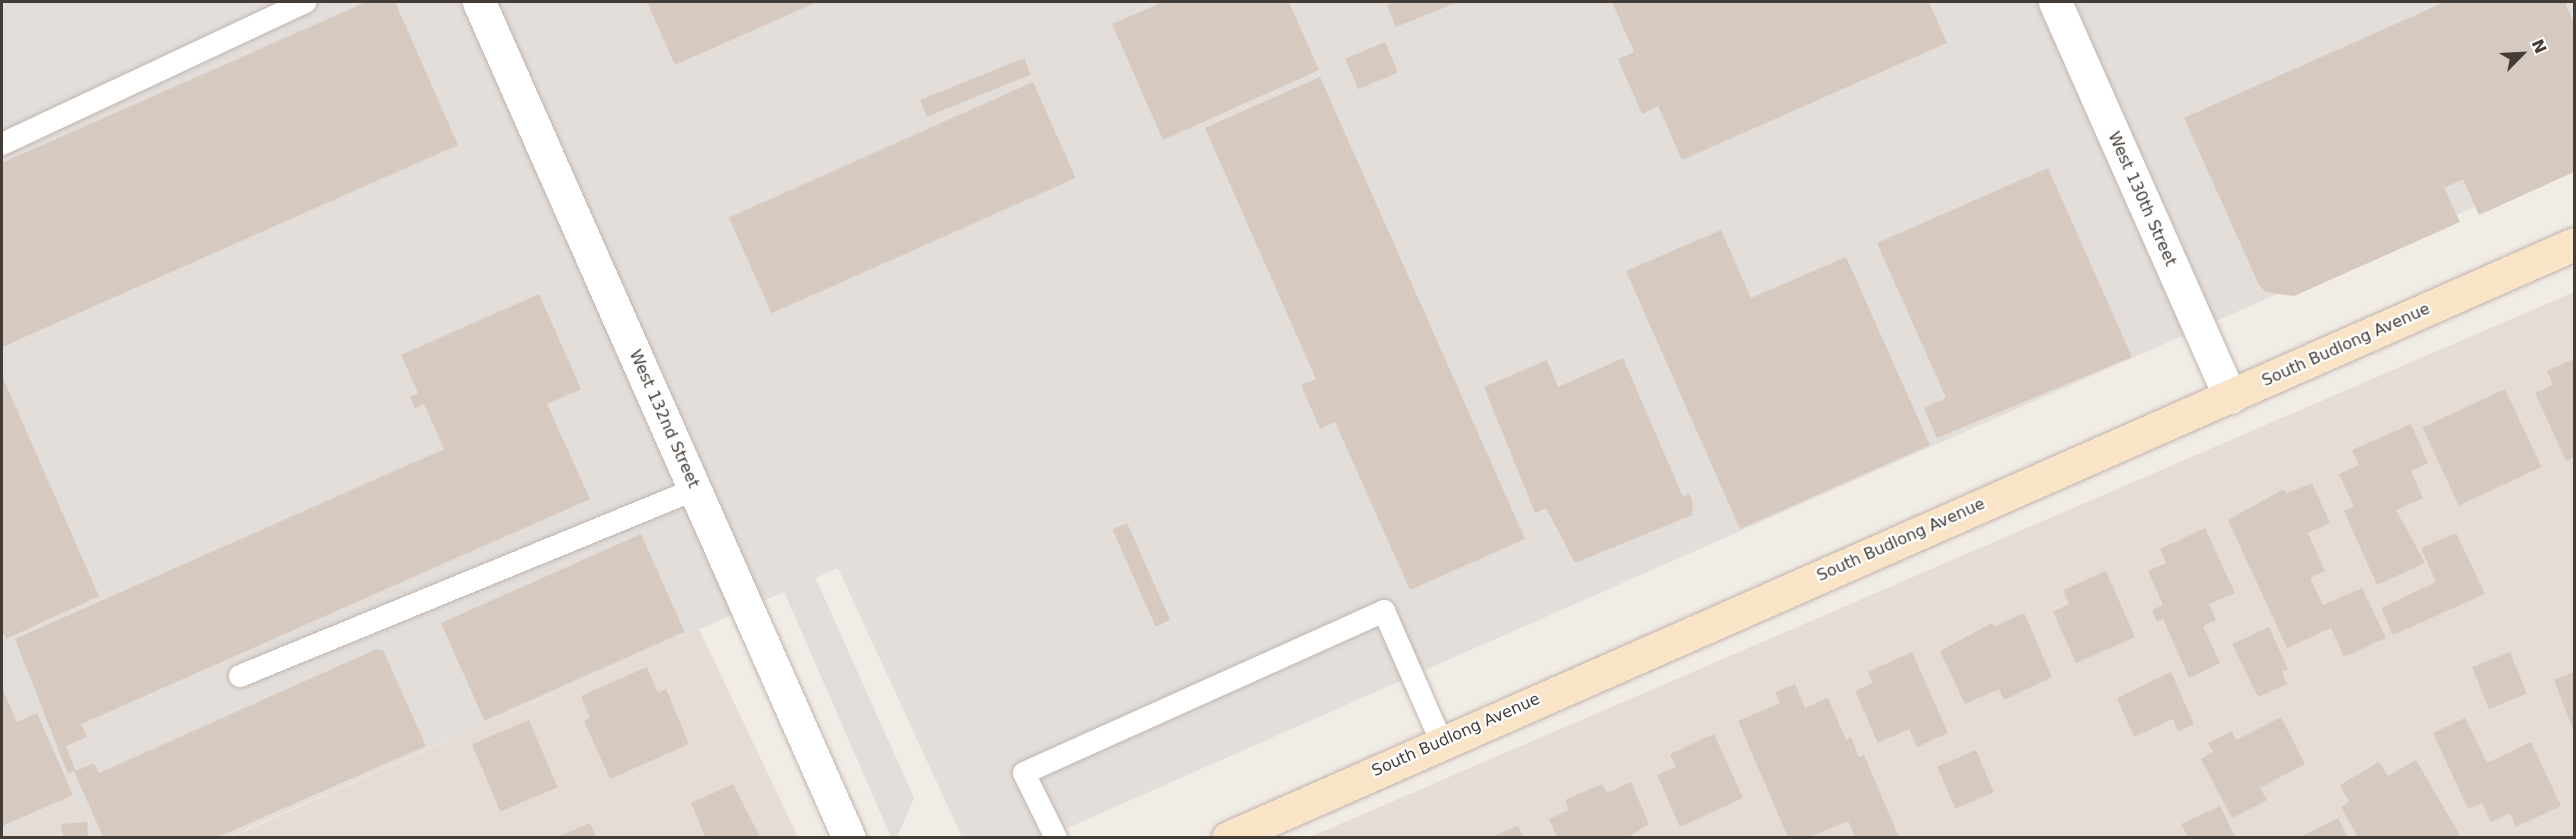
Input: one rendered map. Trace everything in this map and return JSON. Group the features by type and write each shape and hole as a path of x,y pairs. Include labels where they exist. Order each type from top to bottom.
{"street":[{"name":"West 132nd Street","path":"479,2 849,837"},
{"name":"West 130th Street","path":"2055,2 2230,397"},
{"name":"South Budlong Avenue","path":"1228,837 1441,741 2230,397 2574,244"}],"lane":[{"path":"2,144 305,2"},
{"path":"240,676 695,489"},
{"path":"1056,837 1024,773 1384,611 1441,741"}],"shaded area":[{"path":"2,2 2574,2 2574,163 1047,837 962,837 838,568 229,837 95,837 80,800 2,834"},
{"path":"679,273 914,798 897,837 891,837 663,314"},
{"path":"2574,292 2574,837 1310,837"},
{"path":"699,629 798,837 229,838"},
{"path":"80,800 95,837 2,838 2,834"}],"building":[{"path":"366,2 395,2 458,145 2,347 2,163"},
{"path":"647,2 817,2 675,65"},
{"path":"1163,2 1289,2 1319,70 1163,140 1112,24"},
{"path":"1395,2 1458,2 1396,27 1387,5"},
{"path":"1612,2 1929,2 1947,43 1682,160 1658,106 1642,114 1618,59 1634,52"},
{"path":"2445,2 2565,2 2574,23 2574,172 2479,215 2463,179 2444,188 2460,222 2294,296 2266,292 2259,285 2184,118"},
{"path":"1385,42 1398,72 1358,89 1345,59"},
{"path":"1024,58 1031,75 927,117 920,100"},
{"path":"1320,77 1525,539 1410,590 1335,422 1320,429 1301,385 1316,379 1205,128"},
{"path":"1033,82 1076,178 771,313 729,217"},
{"path":"2048,168 2132,357 1937,438 1924,408 1946,398 1877,243"},
{"path":"1721,230 1751,298 1846,257 1930,445 1740,529 1626,271"},
{"path":"539,294 581,389 547,404 590,499 81,724 87,737 66,746 76,771 94,763 99,773 377,649 383,650 426,746 218,837 103,837 74,771 68,774 15,639 444,449 424,404 415,408 410,397 418,393 401,355"},
{"path":"1623,358 1683,497 1689,494 1693,503 1692,515 1575,563 1546,508 1535,513 1484,387 1547,360 1558,387"},
{"path":"2574,359 2574,457 2566,461 2535,393 2553,385 2547,371"},
{"path":"2,376 99,596 6,639 2,630"},
{"path":"2505,389 2541,467 2459,505 2423,427"},
{"path":"2411,424 2428,463 2411,471 2423,498 2396,510 2425,563 2377,585 2344,511 2354,507 2339,474 2359,465 2352,450"},
{"path":"2312,483 2330,523 2308,533 2325,571 2310,578 2323,605 2362,588 2386,638 2344,657 2331,628 2287,648 2228,520 2284,489 2286,494"},
{"path":"1127,523 1170,620 1155,626 1112,530"},
{"path":"2205,528 2235,593 2209,604 2216,620 2203,626 2220,663 2189,678 2163,619 2157,622 2152,610 2163,605 2148,571 2166,563 2160,549"},
{"path":"2456,533 2485,594 2393,635 2381,608 2436,582 2421,548"},
{"path":"641,534 685,632 484,721 441,623"},
{"path":"2106,571 2135,637 2076,663 2053,612 2069,604 2063,590"},
{"path":"2024,613 2052,677 2004,700 1999,689 1965,704 1940,651 1992,623 1994,627"},
{"path":"2269,627 2288,669 2282,672 2287,684 2258,697 2232,644"},
{"path":"1912,652 1948,733 1917,747 1909,729 1878,743 1855,691 1873,683 1868,672"},
{"path":"2510,652 2527,694 2489,709 2472,667"},
{"path":"647,667 658,693 666,689 689,744 610,779 584,721 590,718 581,696"},
{"path":"2171,672 2194,724 2178,732 2173,719 2134,737 2117,698"},
{"path":"2574,672 2574,732 2554,680"},
{"path":"1795,684 1805,708 1828,698 1846,740 1851,737 1859,757 1864,755 1899,837 1855,837 1848,821 1810,837 1788,837 1738,721 1780,703 1775,692"},
{"path":"2,688 17,722 37,713 73,795 2,826"},
{"path":"2281,717 2305,764 2260,788 2267,800 2232,818 2201,759 2213,752 2208,743 2232,731 2236,740"},
{"path":"2465,718 2487,763 2531,742 2561,806 2516,827 2510,813 2491,822 2482,803 2468,809 2433,733"},
{"path":"529,720 558,787 500,811 472,744"},
{"path":"1714,734 1743,798 1680,827 1657,775 1676,767 1670,754"},
{"path":"1976,750 1994,792 1955,809 1937,766"},
{"path":"2416,760 2461,837 2358,837 2341,807 2349,802 2340,785 2379,762 2388,776"},
{"path":"1631,782 1649,824 1628,837 1557,837 1549,819 1569,810 1565,800 1602,784 1607,793"},
{"path":"733,784 760,837 705,837 691,803"},
{"path":"2220,806 2235,837 2188,837 2181,824"},
{"path":"2338,818 2347,837 2300,837"},
{"path":"87,822 88,837 63,837 61,824"},
{"path":"590,823 596,837 557,837"},
{"path":"1518,826 1523,837 1491,837"}]}
